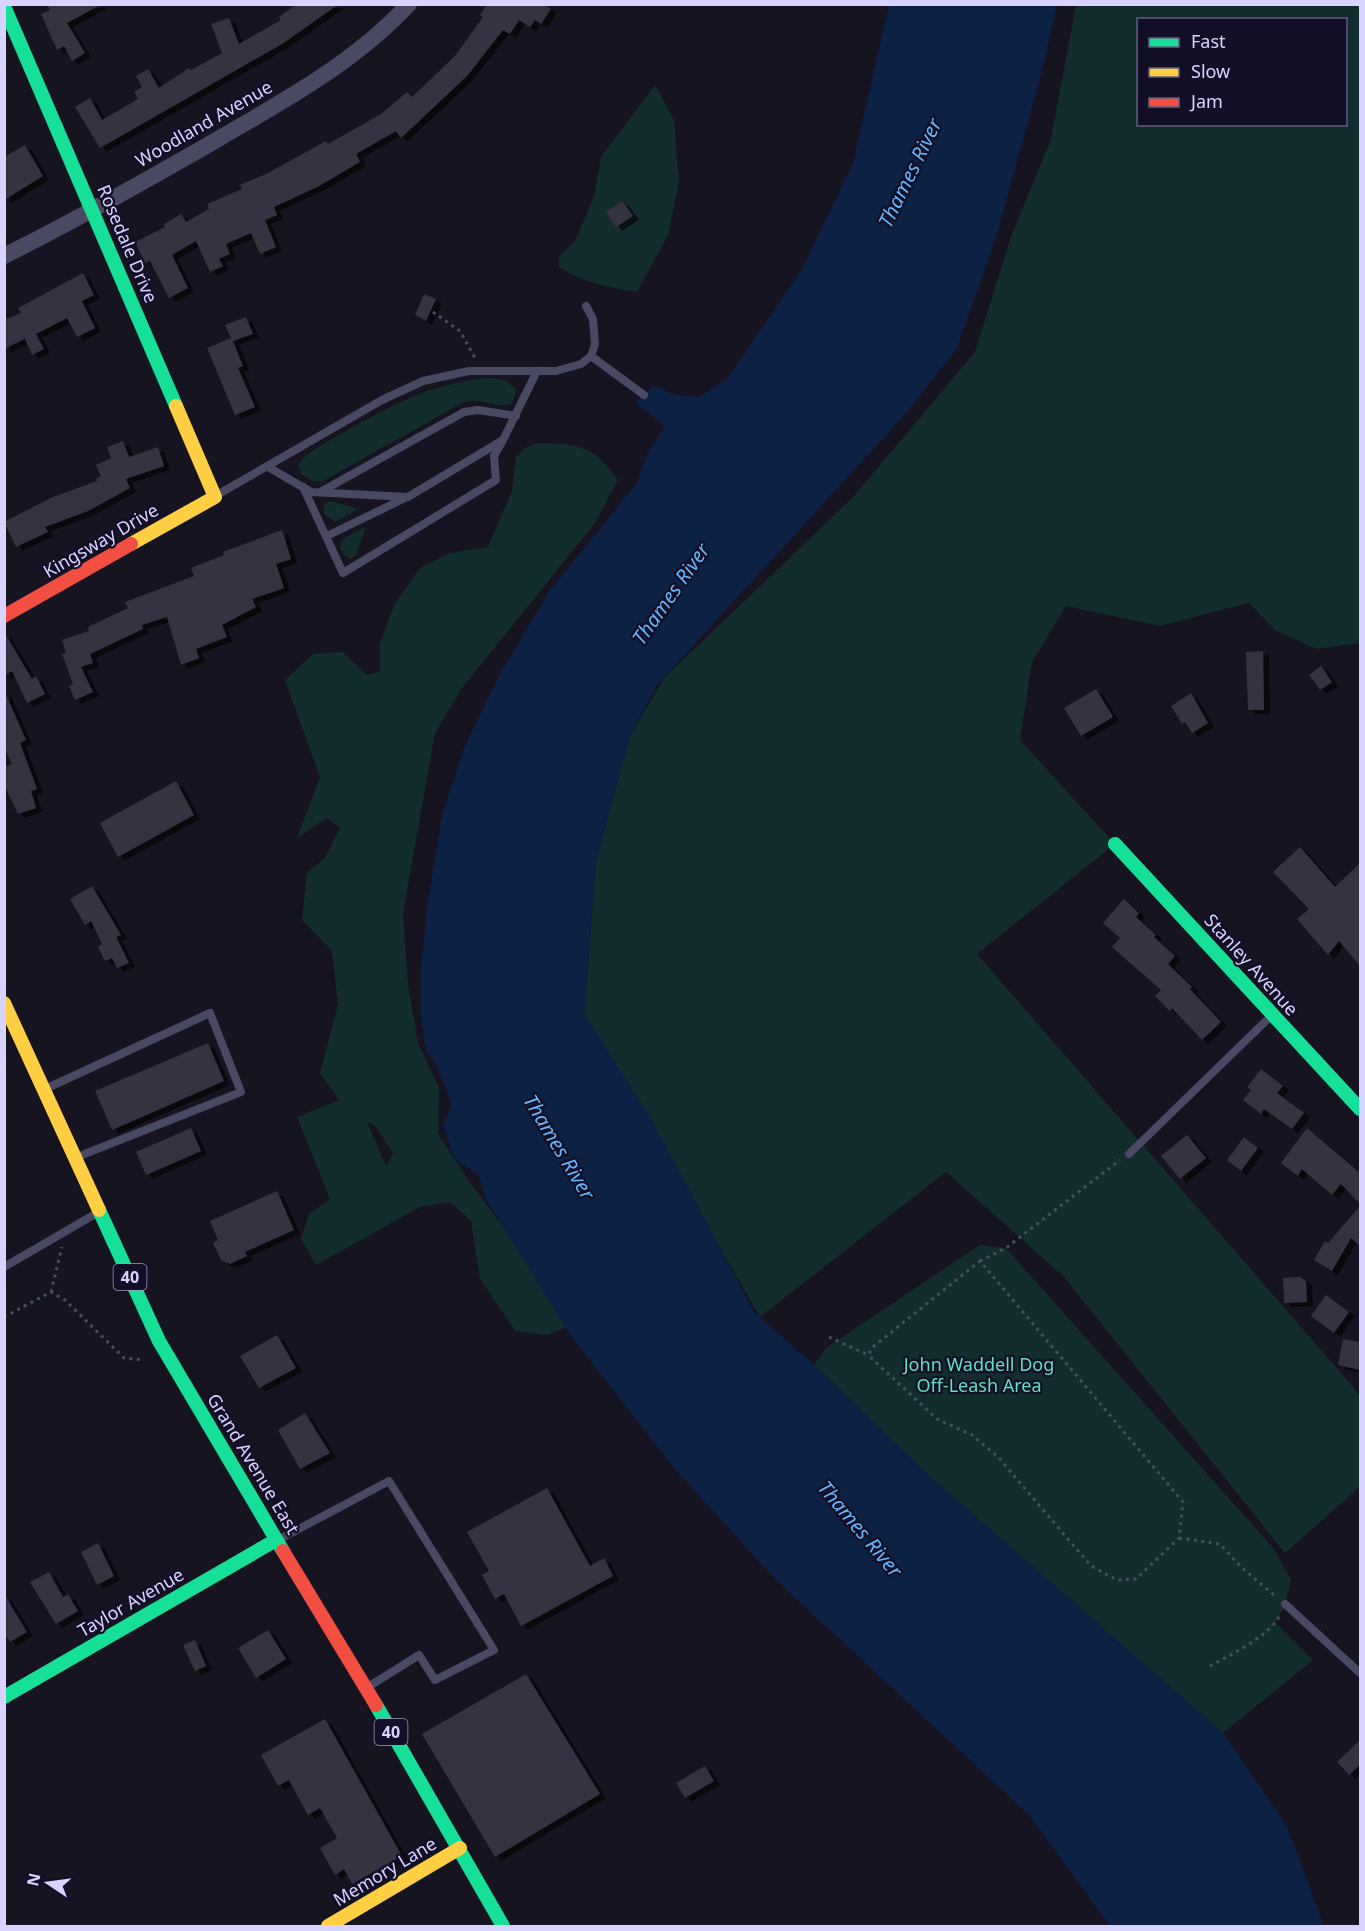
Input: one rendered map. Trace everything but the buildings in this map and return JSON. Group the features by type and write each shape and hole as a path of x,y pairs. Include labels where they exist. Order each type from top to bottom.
{"street":[{"name":"Woodland Avenue","path":"4,256 92,212 317,82 366,47 409,4"},
{"name":"Rosedale Drive","path":"4,6 215,497"},
{"name":"Kingsway Drive","path":"4,616 215,497"},
{"name":"Stanley Avenue","path":"1115,844 1360,1109"},
{"name":"Grand Avenue East","path":"4,1003 159,1341 366,1688 503,1926"},
{"name":"Taylor Avenue","path":"4,1697 276,1540"},
{"name":"Memory Lane","path":"328,1926 460,1848"}],"lane":[{"path":"215,497 402,390 443,375 482,371 537,372 572,368 591,356 595,344 596,331 586,306"},
{"path":"591,356 644,395"},
{"path":"303,487 343,573 496,480 494,456 537,372"},
{"path":"320,492 464,412 478,410 516,416"},
{"path":"327,536 408,497 503,440"},
{"path":"268,467 311,492 408,497"},
{"path":"44,1089 210,1013 241,1092 76,1158"},
{"path":"1129,1154 1272,1015"},
{"path":"4,1267 65,1234 99,1211"},
{"path":"276,1540 389,1481 494,1650 435,1680 419,1655 366,1688"},
{"path":"1285,1604 1360,1673"}],"path":[{"path":"433,312 460,331 482,371"},
{"path":"868,1355 874,1346 980,1261 1006,1248 1129,1154"},
{"path":"4,1317 51,1292 65,1234"},
{"path":"829,1337 868,1355 937,1419 972,1435 998,1457 1091,1566 1117,1580 1136,1579 1179,1538 1183,1502 980,1261"},
{"path":"51,1292 65,1300 123,1358 144,1360"},
{"path":"1179,1538 1220,1544 1264,1588 1285,1604 1276,1623 1238,1651 1210,1666"}],"green space":[{"path":"1076,5 1360,5 1360,643 1316,649 1275,630 1249,603 1160,626 1066,606 1032,662 1020,740 1115,844 977,954 1360,1395 1360,1487 1285,1553 1064,1277 946,1172 760,1317 584,1014 596,861 630,736 664,678 854,496 975,352 1011,237 1051,139"},
{"path":"655,85 674,120 679,183 668,235 637,292 577,277 559,267 559,256 575,241 594,196 601,157"},
{"path":"485,378 503,380 511,384 516,392 512,404 464,402 323,481 312,481 301,474 298,464 308,454 378,413 447,385"},
{"path":"537,443 564,444 584,449 601,460 618,480 595,523 462,688 435,733 403,913 408,984 418,1043 439,1088 438,1134 471,1184 564,1308 565,1328 547,1335 515,1331 480,1279 471,1221 450,1202 420,1207 316,1265 301,1239 309,1214 330,1199 297,1117 339,1100 320,1073 338,1005 332,951 302,920 307,872 325,858 340,828 327,818 297,838 320,777 285,680 313,654 343,652 367,675 380,671 380,643 394,605 420,568 450,553 488,547 512,491 516,457 525,448","holes":["367,1122 375,1126 393,1153 386,1166"]},
{"path":"330,501 358,509 335,522 323,513 324,505"},
{"path":"366,527 356,555 351,559 344,555 340,549 342,539"},
{"name":"John Waddell Dog Off-Leash Area","path":"980,1245 1006,1248 1274,1549 1291,1580 1285,1604 1276,1623 1313,1660 1223,1733 925,1472 814,1365 826,1348"}],"water":[{"name":"Thames River","path":"889,5 1057,5 1041,75 997,234 957,348 908,411 657,685 630,736 596,861 584,1014 652,1120 754,1312 814,1365 925,1472 1223,1733 1287,1826 1324,1926 1110,1926 1030,1816 776,1580 674,1468 571,1336 486,1199 478,1174 455,1159 443,1126 452,1105 437,1066 426,1050 421,1017 421,966 428,901 442,815 464,748 499,676 548,593 636,484 648,452 663,430 662,423 635,403 653,386 676,395 699,397 727,379 802,269 853,163"}],"traffic: fast":[{"path":"4,6 176,406"},
{"path":"1115,844 1360,1109"},
{"path":"99,1210 159,1341 283,1551"},
{"path":"4,1697 276,1540"},
{"path":"376,1705 503,1926"}],"traffic: slow":[{"path":"131,544 215,497 176,406"},
{"path":"4,1003 99,1210"},
{"path":"328,1926 460,1848"}],"traffic: jam":[{"path":"4,616 131,544"},
{"path":"283,1551 376,1705"}]}
